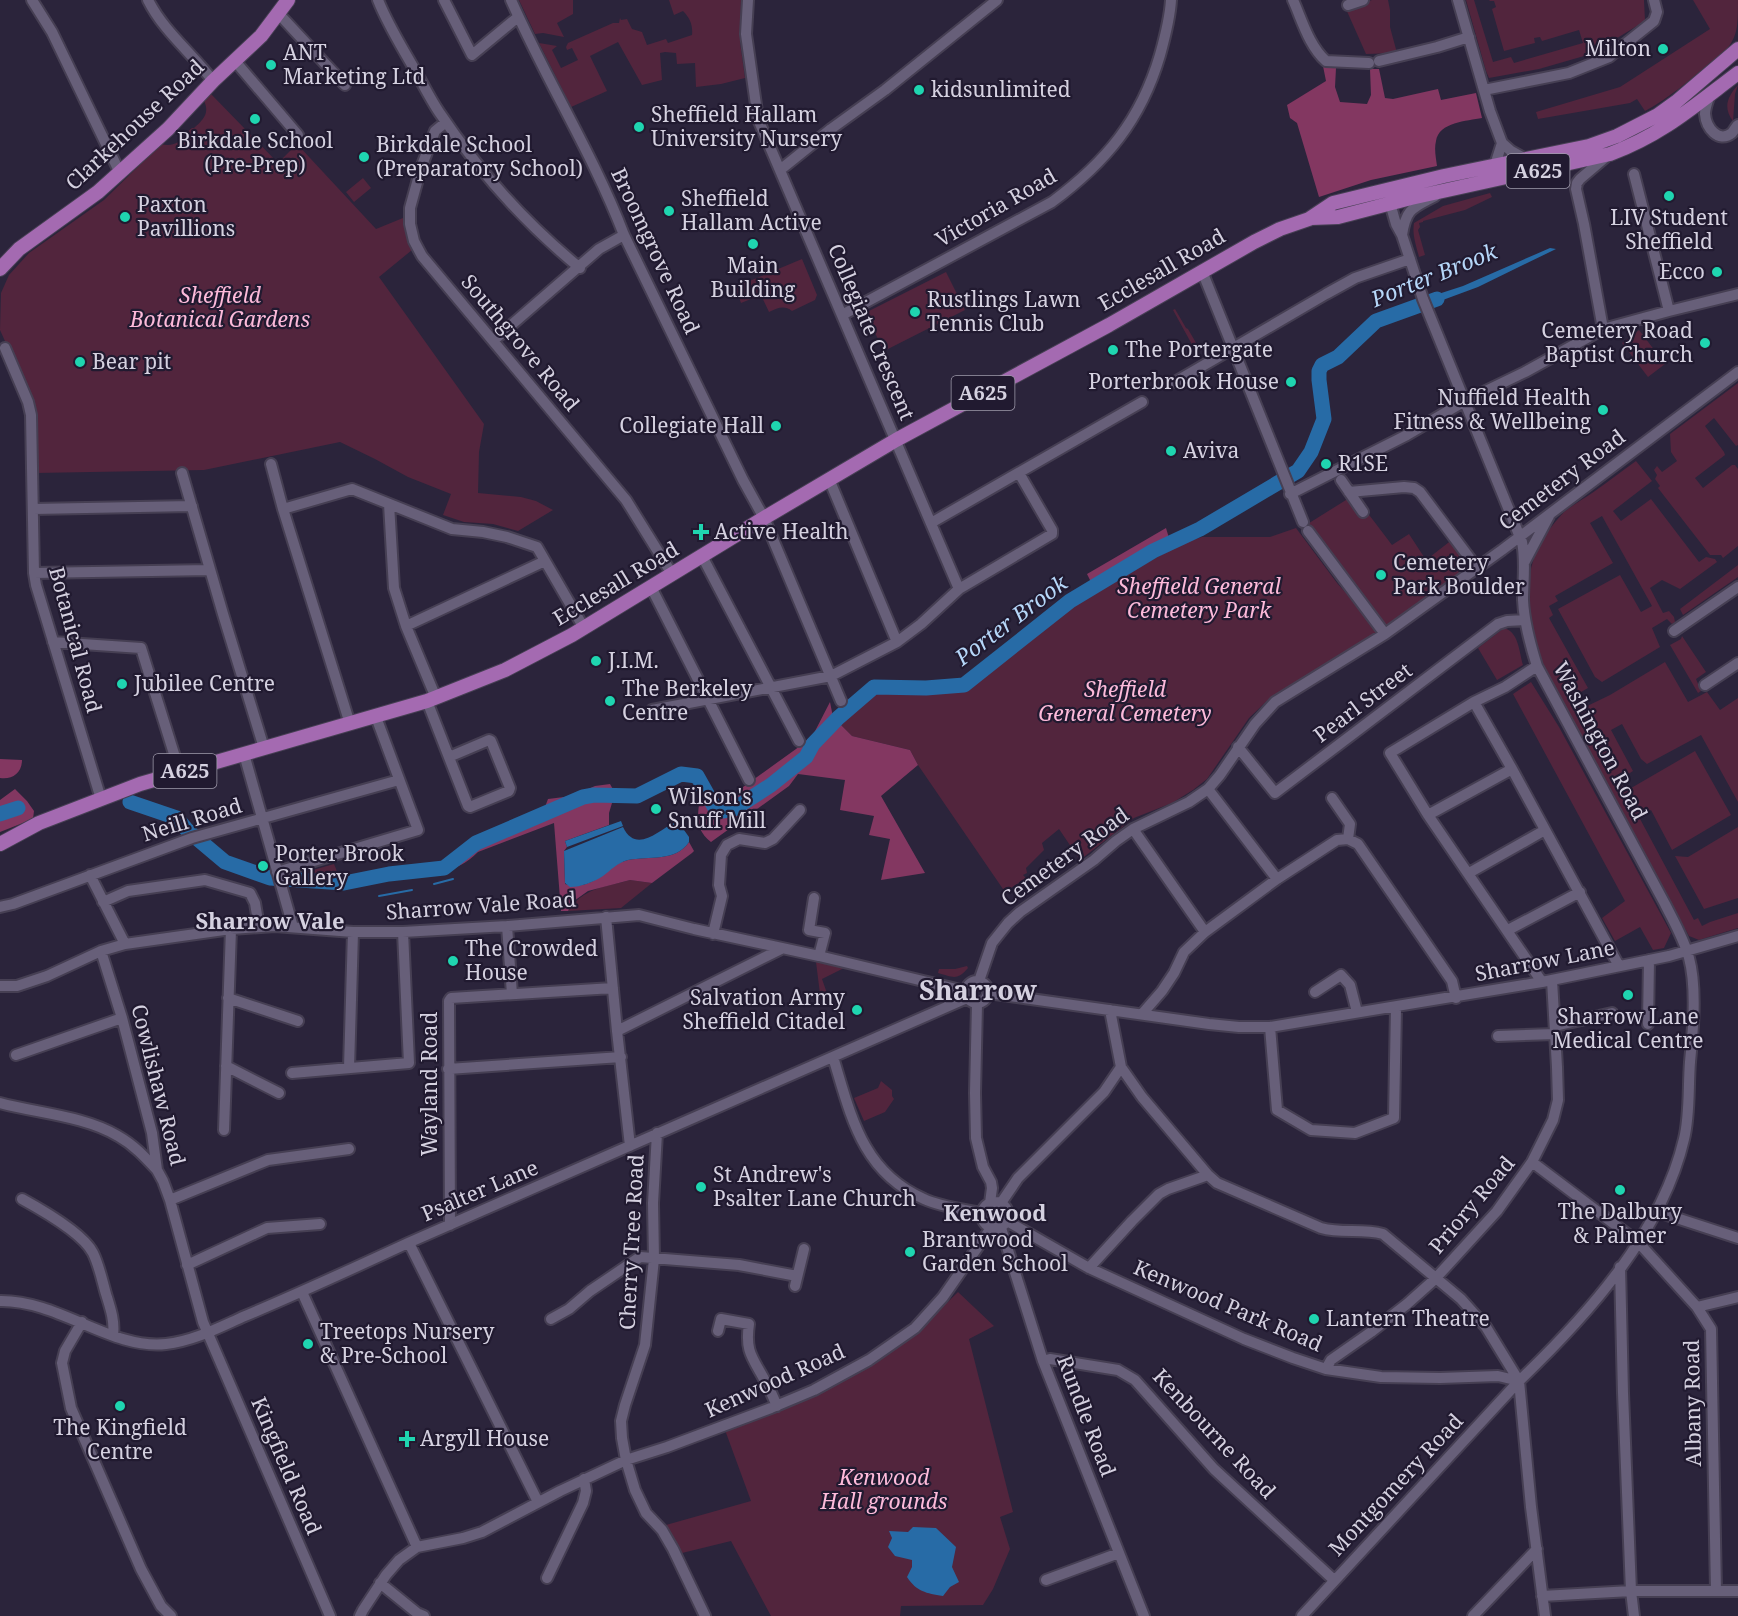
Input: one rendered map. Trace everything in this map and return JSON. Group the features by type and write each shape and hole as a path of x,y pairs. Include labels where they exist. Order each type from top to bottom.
{"main road":[{"name":"Clarkehouse Road","path":"0,269 19,249 98,192 168,129 213,81 261,36 288,0"},
{"name":"Ecclesall Road","path":"0,844 39,823 140,784 431,700 531,658 896,440 1073,346 1254,242 1280,229 1309,219 1333,203 1524,158 1589,146 1617,136 1676,102 1738,49"},
{"name":"A625","path":"1710,94 1738,73"},
{"name":"Ecclesall Road","path":"1309,219 1338,217 1390,203 1610,154 1632,146 1672,123 1710,94"}],"street":[{"path":"32,0 52,32 120,173"},
{"path":"148,0 154,13 174,38 213,81"},
{"path":"378,0 397,38 446,122 486,175 530,224 580,268"},
{"path":"444,0 472,55 518,17"},
{"name":"Broomgrove Road","path":"511,0 611,202 624,235 737,468 764,518 841,701"},
{"name":"Collegiate Crescent","path":"748,0 746,34 758,119 959,589"},
{"path":"780,170 997,0"},
{"name":"Victoria Road","path":"842,315 1052,202 1097,165 1116,144 1145,97 1164,43 1171,0"},
{"path":"1293,0 1312,42 1320,56 1326,61 1374,62 1469,37"},
{"path":"1348,5 1363,0"},
{"path":"1458,0 1502,143 1524,158"},
{"path":"1484,90 1569,73 1609,57 1654,21 1657,12 1654,0"},
{"path":"278,12 345,85"},
{"path":"235,61 298,135"},
{"path":"1710,94 1705,113 1712,132 1724,136 1732,133 1738,124"},
{"name":"Southgrove Road","path":"446,122 435,131 421,168 410,208 410,224 414,241 422,256 626,500 672,574"},
{"path":"1495,165 1502,143"},
{"path":"1603,329 1576,183 1610,154"},
{"path":"1634,174 1669,311"},
{"path":"1390,203 1391,194 1396,187"},
{"name":"Ecclesall Road","path":"1402,235 1405,219 1410,210 1443,191"},
{"name":"Washington Road","path":"1390,203 1425,303 1520,537 1523,551 1525,620 1537,666 1682,935 1692,970 1692,1046 1686,1127 1675,1170 1655,1211"},
{"path":"493,341 580,268 599,249 624,235"},
{"path":"1175,382 1355,278 1410,259"},
{"path":"1202,271 1288,490 1305,527 1385,634"},
{"path":"1288,490 1407,435 1465,401 1525,372 1603,329 1738,294"},
{"name":"Botanical Road","path":"5,348 28,402 31,416 34,573 101,799"},
{"name":"Cemetery Road","path":"979,981 992,943 1008,923 1133,829 1189,802 1208,789 1220,776 1255,724 1275,702 1385,634 1520,537 1738,372"},
{"path":"932,523 1142,402"},
{"path":"271,464 350,724"},
{"path":"182,473 264,748"},
{"path":"652,711 831,676 897,642 921,624 959,589 1052,534 1019,473"},
{"path":"829,479 897,642"},
{"path":"1341,480 1363,512"},
{"path":"1349,492 1414,488 1420,492 1477,568"},
{"path":"283,509 352,489 452,529 483,532 537,547 584,628"},
{"path":"389,504 394,588 449,757 468,806 509,791 491,741 449,757"},
{"path":"33,509 192,506"},
{"path":"1523,565 1551,513"},
{"path":"702,556 799,741"},
{"path":"406,626 545,561"},
{"path":"34,573 210,570"},
{"path":"1674,631 1738,586"},
{"path":"651,587 748,780"},
{"name":"Pearl Street","path":"1238,747 1275,793 1498,624 1525,620"},
{"path":"53,642 141,648 180,772"},
{"path":"1705,685 1738,663"},
{"path":"1537,666 1390,753 1428,815 1508,930 1547,981"},
{"path":"1474,702 1619,966"},
{"path":"278,877 417,830 376,717"},
{"path":"244,754 293,927"},
{"path":"1428,815 1512,769"},
{"name":"Neill Road","path":"0,907 14,904 196,837 399,780"},
{"path":"1208,789 1277,879"},
{"path":"1332,798 1350,824 1348,838"},
{"path":"713,934 722,896 719,885 721,855 727,845 739,839 765,843 773,839 800,810"},
{"path":"1133,829 1205,932"},
{"path":"1469,873 1545,830"},
{"path":"1142,1014 1162,991 1184,952 1205,932 1277,879 1337,840 1348,838 1358,844 1452,981 1456,998"},
{"path":"90,875 124,944"},
{"path":"103,902 128,891 205,880 250,893 255,903 259,927"},
{"path":"1508,930 1580,892"},
{"path":"814,898 809,930 825,933 819,956"},
{"name":"Sharrow Vale Road","path":"0,986 17,986 46,976 101,951 124,944 231,929 275,926 353,932 403,932 639,915 713,934 819,956 970,997"},
{"path":"606,917 630,1146"},
{"path":"507,926 512,994"},
{"path":"224,1130 231,929"},
{"path":"349,1068 353,932"},
{"path":"292,1073 409,1063 403,932"},
{"name":"Sharrow Lane","path":"988,993 1239,1027 1270,1027 1456,998 1547,981 1687,952 1738,936"},
{"path":"617,1031 781,949"},
{"name":"Cowlishaw Road","path":"101,951 122,1018 154,1144 157,1170 170,1200 207,1332"},
{"path":"1648,1024 1649,960"},
{"path":"1315,992 1341,975 1350,986 1357,1012"},
{"path":"970,997 985,1000 988,993 986,985 979,981 971,982 970,997 976,1138 983,1167 991,1182 996,1203 1007,1209 1008,1213 1000,1226 984,1222 982,1213 985,1207 996,1203 1104,1092 1121,1067"},
{"name":"Priory Road","path":"1326,1369 1331,1360 1380,1325 1435,1279 1497,1210 1532,1162 1556,1110 1555,1030 1547,981"},
{"name":"Wayland Road","path":"450,1225 448,1069 449,1001 451,998 613,988"},
{"name":"Psalter Lane","path":"0,1301 27,1303 48,1309 129,1341 158,1345 184,1341 302,1292 657,1133 970,997"},
{"path":"228,998 298,1021"},
{"path":"1270,1027 1277,1110 1311,1130 1355,1133 1394,1118 1396,1007"},
{"path":"1110,1010 1121,1067 1142,1097 1217,1183 1321,1228 1332,1231 1372,1231 1383,1234 1461,1299 1486,1327 1519,1381 1531,1507 1545,1616"},
{"path":"1498,1036 1555,1030 1612,1013"},
{"path":"16,1055 122,1018"},
{"path":"448,1069 621,1057"},
{"path":"833,1057 847,1102 864,1144 884,1173 904,1188 926,1200 982,1213"},
{"path":"226,1066 279,1093"},
{"path":"0,1103 77,1120 102,1128 132,1145 157,1170"},
{"name":"Cherry Tree Road","path":"657,1133 653,1203 654,1259 645,1345 621,1421 626,1460 635,1490 646,1514 662,1530 673,1549 705,1616"},
{"path":"170,1200 268,1160 350,1149"},
{"name":"Albany Road","path":"1532,1162 1638,1242 1696,1307 1711,1329 1716,1591"},
{"path":"1089,1268 1159,1194 1208,1175"},
{"path":"22,1199 76,1233 90,1248 100,1273 115,1326 113,1335"},
{"path":"1655,1211 1738,1238"},
{"name":"Montgomery Road","path":"1302,1616 1519,1381 1586,1312 1638,1242 1655,1211"},
{"path":"187,1265 267,1228 320,1224"},
{"name":"Kenwood Park Road","path":"1000,1226 1244,1339 1326,1369 1381,1377 1498,1376 1519,1381"},
{"name":"Rundle Road","path":"1000,1226 1043,1361 1144,1616"},
{"name":"Kenwood Road","path":"417,1547 482,1532 626,1460 667,1448 777,1406 814,1390 869,1360 915,1328 1000,1226"},
{"path":"409,1243 538,1502"},
{"path":"551,1320 640,1257 739,1265 796,1281 804,1249"},
{"path":"1620,1267 1623,1393 1634,1616"},
{"path":"302,1292 417,1547 399,1560 380,1583 360,1616"},
{"path":"1696,1307 1738,1297"},
{"path":"718,1331 721,1319 749,1324 748,1348 777,1406"},
{"path":"82,1322 65,1351 62,1363 71,1408 141,1569 161,1606 171,1616"},
{"name":"Kingfield Road","path":"207,1332 330,1616"},
{"name":"Kenbourne Road","path":"1043,1361 1050,1359 1108,1368 1135,1380 1214,1469 1334,1580"},
{"path":"547,1578 583,1503 586,1491 584,1479"},
{"path":"1473,1616 1537,1549"},
{"path":"1046,1580 1119,1553"},
{"path":"380,1583 417,1613 424,1616"},
{"path":"1542,1596 1631,1591 1738,1591"}],"green space":[{"path":"519,0 573,0 573,14 557,23 564,37 543,33 535,34"},
{"path":"669,0 741,0 740,42 745,78 696,87 695,63 677,64 676,53 665,52 660,53 662,80 642,85 618,42 590,56 607,91 571,107 539,43 557,46 552,50 561,68 578,60 572,48 567,50 568,43 613,23 619,23 620,18 621,20 627,19 632,29 642,32 647,45 666,39 668,43 692,35 688,16 683,11 674,15"},
{"path":"1372,0 1388,0 1390,27 1397,53 1366,54 1346,9"},
{"path":"1466,0 1474,0 1493,62 1511,57 1514,63 1583,43 1579,30 1542,41 1540,37 1534,38 1535,43 1504,51 1492,9 1496,7 1494,1 1489,0 1644,0 1645,21 1591,54 1539,69 1489,78"},
{"path":"1693,0 1738,0 1738,20 1733,40 1716,62 1711,62 1671,95 1645,111 1637,99 1630,103 1538,119 1536,112 1620,87 1710,29"},
{"path":"1738,85 1733,121 1727,107 1731,94"},
{"name":"Sheffield Botanical Gardens","path":"211,94 278,163 297,144 376,229 403,218 412,250 379,277 484,424 479,452 478,493 521,497 536,501 553,510 518,531 493,524 464,522 443,515 451,494 408,477 340,442 204,470 35,473 35,408 0,330 1,293 9,275 29,253 104,200 161,144 175,144 186,136 185,134 205,116 204,101"},
{"path":"363,178 371,188 354,202 346,192"},
{"path":"1547,178 1529,187 1520,188 1510,185"},
{"path":"1490,193 1492,197 1465,210 1419,223 1418,230 1425,255 1419,257 1414,236 1414,223 1443,206"},
{"path":"802,259 817,295 815,300 792,311 778,308 769,312 761,295 741,303 735,287"},
{"name":"Rustlings Lawn Tennis Club","path":"946,272 965,310 884,351 865,313"},
{"path":"1175,309 1199,348 1195,350 1173,310"},
{"path":"1639,330 1665,364 1648,377 1622,343"},
{"path":"1738,383 1738,445 1736,446 1714,418 1705,426 1725,455 1695,478 1703,488 1732,465 1738,469 1738,546 1723,558 1721,555 1710,555 1658,488 1660,486 1655,479 1657,475 1654,470 1657,466 1662,472 1677,461 1671,452 1670,434"},
{"path":"1636,461 1652,481 1613,511 1621,521 1651,499 1699,562 1706,557 1715,559 1717,562 1680,589 1662,580 1650,588 1663,613 1669,611 1675,622 1672,624 1667,619 1652,628 1660,647 1602,682 1595,677 1558,609 1620,575 1641,612 1652,606 1602,516 1590,523 1613,563 1555,596 1558,601 1549,606 1553,615 1549,618 1588,688 1574,696 1581,709 1610,695 1665,662 1688,702 1707,692 1720,710 1738,698 1738,802 1701,735 1647,764 1641,759 1622,724 1611,730 1633,771 1619,780 1626,791 1695,751 1731,815 1672,850 1651,810 1639,817 1694,920 1698,918 1702,926 1738,913 1738,928 1699,940 1689,936 1547,674 1530,617 1529,579 1533,560 1552,526 1564,512"},
{"path":"1354,495 1392,545 1409,534 1426,560 1453,539 1474,566 1387,630 1306,525"},
{"name":"Sheffield General Cemetery","path":"1296,528 1337,583 1381,632 1270,698 1249,718 1207,779 1193,790 1172,803 1134,818 1080,860 1059,829 1042,843 1044,850 1026,868 1027,873 1023,875 1026,878 1005,892 910,750 852,736 833,717 861,692 878,687 926,689 964,685 1056,615 1182,543 1202,537 1270,537"},
{"path":"1738,565 1738,577 1683,615 1680,609"},
{"path":"1504,628 1516,638 1523,665 1497,680 1478,648"},
{"path":"1682,636 1706,672 1696,679 1701,691 1698,693 1670,645"},
{"path":"1531,682 1559,727 1671,933 1664,948 1653,950 1640,927 1615,941 1602,918 1625,901 1513,694"},
{"path":"1738,827 1738,898 1704,909 1675,856 1688,857"},
{"path":"334,864 341,881 301,877 299,874"},
{"path":"630,880 652,883 621,908 568,911 580,897 588,893"},
{"path":"816,962 844,968 822,979 829,999 821,1002"},
{"path":"967,966 968,968 958,976 951,977 938,973 939,969"},
{"path":"881,1081 892,1090 894,1099 885,1112 864,1121 854,1098 878,1088"},
{"name":"Kenwood Hall grounds","path":"958,1292 994,1326 969,1339 1013,1512 1000,1517 1010,1549 993,1589 983,1605 901,1606 900,1616 771,1616 731,1541 682,1553 666,1525 751,1501 725,1430 919,1330"}],"shaded area":[{"path":"1322,61 1336,68 1335,87 1340,102 1367,104 1371,95 1370,69 1379,69 1385,98 1393,99 1438,89 1441,100 1476,93 1482,118 1454,124 1442,130 1435,144 1437,166 1371,180 1319,197 1297,123 1290,118 1287,105 1326,81"},
{"path":"1166,528 1169,538 1091,582 1087,574"},
{"path":"830,702 833,717 852,736 910,750 918,765 881,796 925,873 881,880 890,839 869,835 874,816 840,810 845,780 798,774 789,786 711,842 702,832 698,821 700,776 718,805 813,735"},
{"path":"0,759 22,760 22,765 12,777 0,778"},
{"path":"610,784 615,793 609,813 609,825 565,841 567,847 564,851 565,884 576,886 592,882 619,863 677,853 689,842 694,851 652,883 630,880 588,891 574,901 568,911 561,911 554,823 478,852 452,869 396,876 344,887 341,881 449,860 472,841 545,807 548,799 572,796 595,786"},
{"path":"15,789 34,811 33,819 0,832 0,800"}],"water":[{"path":"1550,248 1556,249 1478,287 1432,304 1429,297 1463,286"},
{"path":"1415,303 1418,310 1386,322 1383,314"},
{"path":"683,769 697,772 693,778 681,776 665,785 661,781"},
{"path":"621,821 623,826 567,847 565,841"},
{"path":"675,822 679,823 689,837 689,842 677,853 624,861 599,878 583,885 570,887 565,883 564,851 623,827 628,835 641,840 655,835"},
{"path":"913,1527 936,1528 956,1547 952,1567 959,1582 950,1587 943,1596 927,1593 914,1586 907,1577 912,1567 912,1560 895,1556 888,1547 892,1538 889,1531 908,1532"}],"waterway":[{"name":"Porter Brook","path":"130,802 177,818 187,830 225,862 270,878 344,883 389,874 444,868 476,843 583,797 637,796 681,774 697,776 715,808 724,811 734,809 771,785 806,757 813,744 838,718 874,687 926,688 964,685 1070,601 1153,551 1200,529 1298,471 1311,452 1324,419 1319,380 1322,365 1338,357 1376,321 1437,299"},
{"name":"Porter Brook","path":"0,814 18,808"},
{"path":"434,884 453,879"},
{"path":"379,896 412,890"}],"place":[{"name":"Milton","path":"1663,49"},
{"name":"ANT Marketing Ltd","path":"271,65"},
{"name":"kidsunlimited","path":"919,90"},
{"name":"Birkdale School (Pre-Prep)","path":"255,119"},
{"name":"Sheffield Hallam University Nursery","path":"639,127"},
{"name":"Birkdale School (Preparatory School)","path":"364,157"},
{"name":"LIV Student Sheffield","path":"1669,196"},
{"name":"Sheffield Hallam Active","path":"669,211"},
{"name":"Paxton Pavillions","path":"125,217"},
{"name":"Main Building","path":"753,244"},
{"name":"Ecco","path":"1717,272"},
{"name":"Rustlings Lawn Tennis Club","path":"915,312"},
{"name":"Cemetery Road Baptist Church","path":"1705,343"},
{"name":"The Portergate","path":"1113,350"},
{"name":"Bear pit","path":"80,362"},
{"name":"Porterbrook House","path":"1291,382"},
{"name":"Nuffield Health Fitness & Wellbeing","path":"1603,410"},
{"name":"Collegiate Hall","path":"776,426"},
{"name":"Aviva","path":"1171,451"},
{"name":"R1SE","path":"1326,464"},
{"name":"Active Health","path":"701,532"},
{"name":"Cemetery Park Boulder","path":"1381,575"},
{"name":"J.I.M.","path":"596,661"},
{"name":"Jubilee Centre","path":"122,684"},
{"name":"The Berkeley Centre","path":"610,701"},
{"name":"Wilson's Snuff Mill","path":"656,809"},
{"name":"Porter Brook Gallery","path":"263,866"},
{"name":"The Crowded House","path":"453,961"},
{"name":"Sharrow Lane Medical Centre","path":"1628,995"},
{"name":"Salvation Army Sheffield Citadel","path":"857,1010"},
{"name":"St Andrew's Psalter Lane Church","path":"701,1187"},
{"name":"The Dalbury & Palmer","path":"1620,1190"},
{"name":"Brantwood Garden School","path":"910,1252"},
{"name":"Lantern Theatre","path":"1314,1319"},
{"name":"Treetops Nursery & Pre-School","path":"308,1344"},
{"name":"The Kingfield Centre","path":"120,1406"},
{"name":"Argyll House","path":"407,1439"}],"district":[{"name":"Sharrow Vale","path":"270,921"},
{"name":"Sharrow","path":"978,991"},
{"name":"Kenwood","path":"995,1213"}],"park label":[{"name":"Sheffield General Cemetery Park","path":"1199,599"}]}
